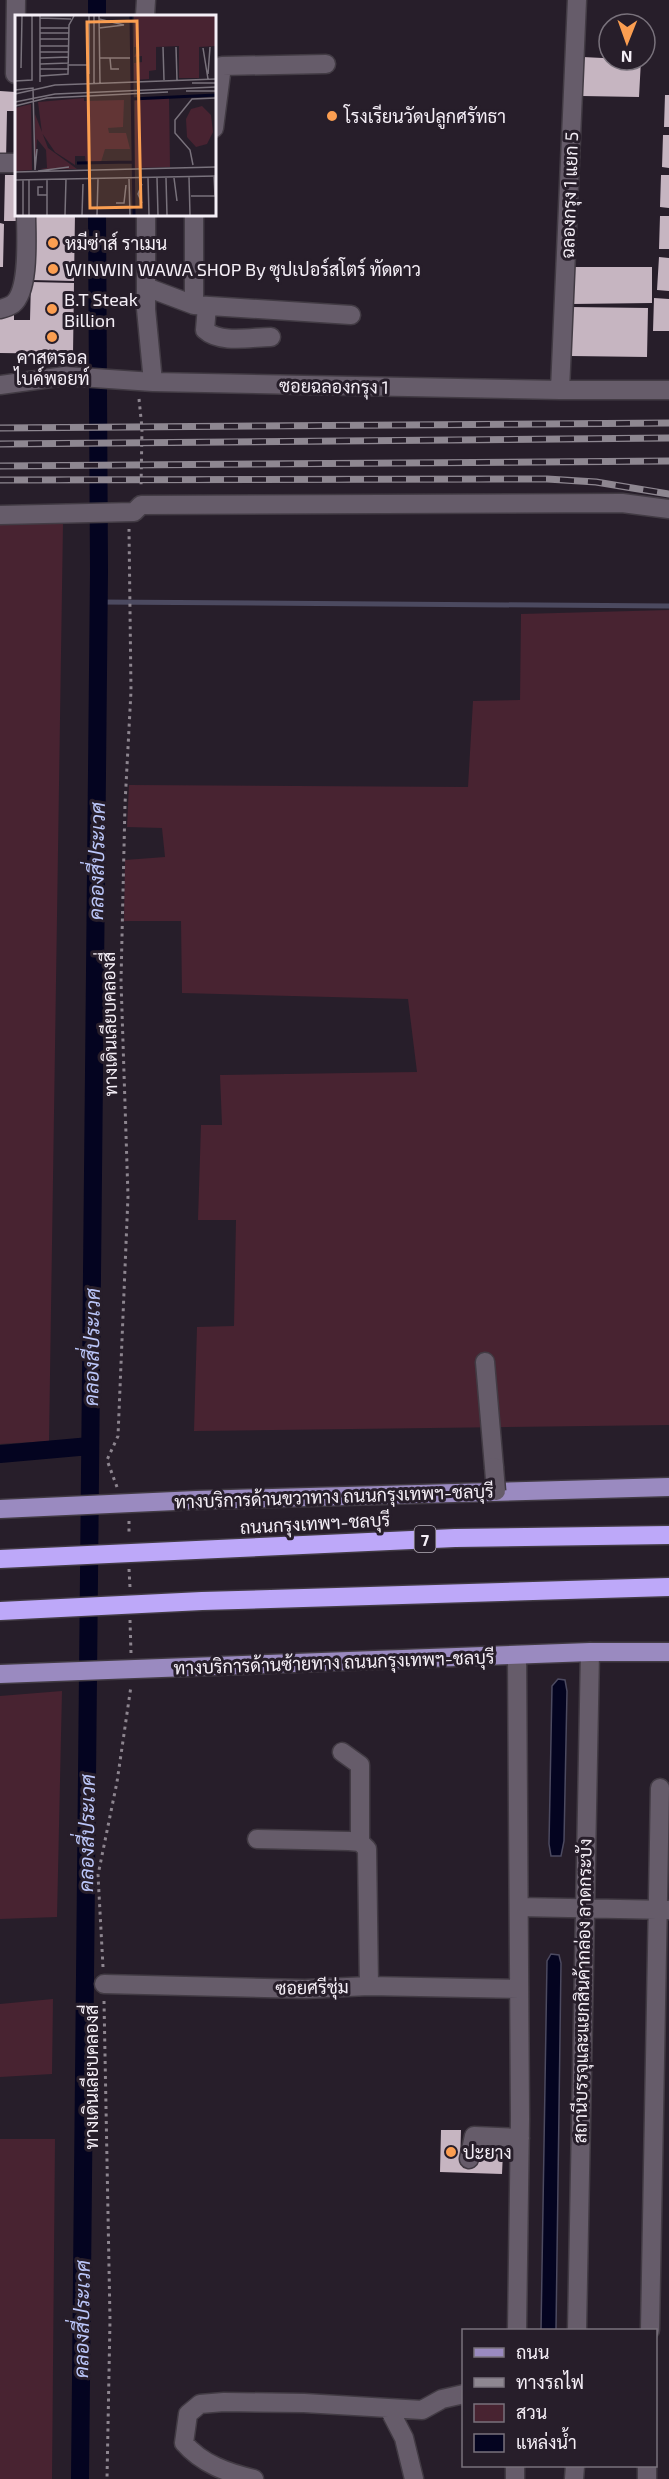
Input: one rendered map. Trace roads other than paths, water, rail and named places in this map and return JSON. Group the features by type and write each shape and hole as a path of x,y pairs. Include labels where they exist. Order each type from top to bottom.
{"highway":[{"name":"ถนนกรุงเทพฯ-ชลบุรี","path":"0,1559 455,1538 669,1535"},
{"path":"0,1611 202,1601 669,1587"}],"main road":[{"name":"ทางบริการด้านขวาทาง ถนนกรุงเทพฯ-ชลบุรี","path":"0,1509 197,1500 669,1487"},
{"name":"ทางบริการด้านซ้ายทาง ถนนกรุงเทพฯ-ชลบุรี","path":"0,1674 590,1652 669,1652"}],"street":[{"path":"11,72 16,0"},
{"path":"145,15 146,0"},
{"name":"ฉลองกรุง 1 แยก 5","path":"561,390 577,0"},
{"path":"216,96 218,65 326,64"},
{"path":"0,309 13,304 22,287 26,216"},
{"path":"137,380 146,287 146,216"},
{"path":"194,216 200,306 206,330 220,337 271,337"},
{"path":"146,287 200,306 351,315"},
{"name":"ซอยฉลองกรุง 1","path":"0,385 65,376 137,380 561,390 669,390"},
{"path":"0,514 622,503 669,509"},
{"path":"485,1362 496,1491"},
{"name":"สถานีบรรจุและแยกสินค้ากล่อง ลาดกระบัง","path":"577,2329 583,1909 590,1652"},
{"path":"517,1655 520,2138 517,2329"},
{"path":"342,1752 360,1766 360,1842 368,1856 369,1986"},
{"path":"650,2329 664,1874 660,1788"},
{"path":"257,1839 360,1842"},
{"path":"519,1907 663,1910"},
{"name":"ซอยศรีชุ่ม","path":"104,1984 305,1989 369,1986 519,1989"},
{"path":"469,2159 474,2136 520,2138"},
{"path":"254,2479 210,2465 194,2454 184,2443 188,2414 200,2404 224,2403 304,2403 422,2410 442,2399 462,2394"},
{"path":"389,2409 404,2438 414,2479"}],"water":[{"path":"558,1679 565,1680 567,1691 564,1841 561,1856 551,1856 549,1844 552,1686"},
{"path":"551,1954 559,1955 561,1963 556,2329 541,2329 547,1961"}],"waterway":[{"name":"คลองสี่ประเวศ","path":"97,0 97,15"},
{"name":"คลองสี่ประเวศ","path":"80,2479 99,571 97,216"},
{"path":"98,602 669,606"},
{"path":"0,1454 90,1446"}],"railway":[{"path":"0,428 669,423"},
{"path":"0,444 669,438"},
{"path":"0,466 669,461"},
{"path":"0,480 547,479 596,482 669,494"}],"place":[{"name":"โรงเรียนวัดปลูกศรัทธา","path":"332,116"},
{"name":"หมีซ่าส์ ราเมน","path":"53,243"},
{"name":"WINWIN WAWA SHOP By ซุปเปอร์สโตร์ ทัดดาว","path":"53,269"},
{"name":"B.T Steak Billion","path":"52,309"},
{"name":"คาสตรอล ไบค์พอยท์","path":"52,337"},
{"name":"ปะยาง","path":"451,2152"}]}
